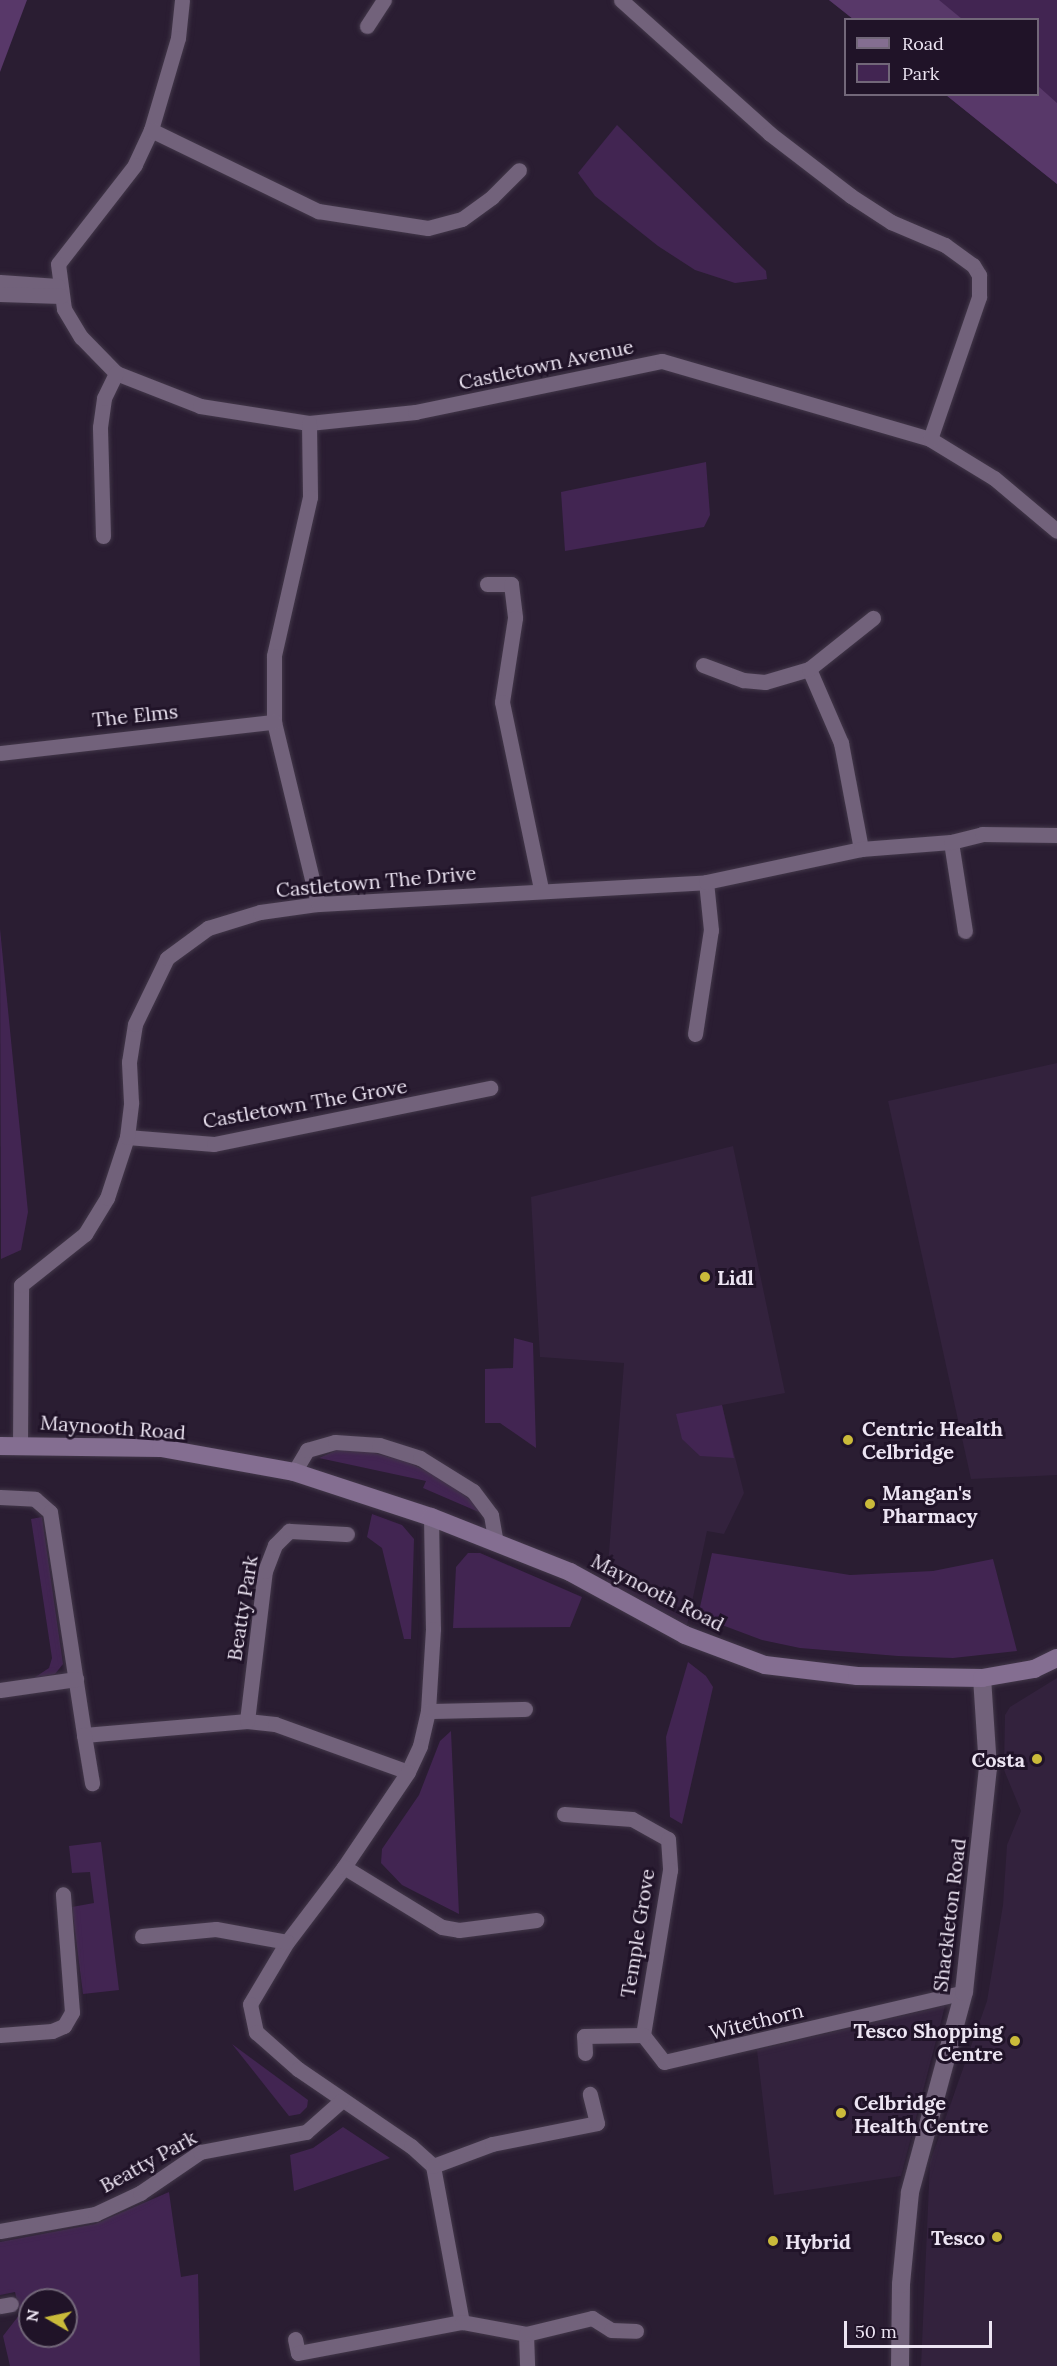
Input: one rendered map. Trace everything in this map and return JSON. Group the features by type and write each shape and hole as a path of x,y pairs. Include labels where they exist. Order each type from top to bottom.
{"main road":[{"name":"Maynooth Road","path":"0,1446 20,1444 161,1448 294,1472 430,1517 570,1572 686,1635 765,1665 858,1676 982,1678 1034,1669 1057,1658"}],"street":[{"path":"60,291 58,264 135,165 151,130 178,38 182,0"},
{"path":"367,26 384,0"},
{"path":"621,0 769,133 851,196 891,222 945,245 973,265 979,275 979,297 930,439"},
{"path":"151,130 318,211 428,228 462,219 492,197 519,170"},
{"path":"0,282 60,291"},
{"path":"0,294 60,291"},
{"name":"Castletown Avenue","path":"60,291 64,309 81,337 116,373 200,406 309,423 415,412 662,361 930,439 994,478 1057,531"},
{"path":"103,536 100,427 104,398 116,373"},
{"path":"309,423 310,497 274,656 274,722 318,904"},
{"path":"487,584 511,584 515,618 502,702 541,889"},
{"path":"703,665 743,680 765,682 809,669 873,618"},
{"path":"809,669 841,744 861,849"},
{"name":"The Elms","path":"0,753 274,722"},
{"name":"Castletown The Drive","path":"20,1444 21,1285 85,1234 107,1198 127,1137 131,1102 129,1062 135,1024 166,958 208,928 260,912 318,904 541,889 706,882 861,849 951,842 982,834 1057,835"},
{"path":"951,842 964,931"},
{"path":"695,1034 711,930 706,882"},
{"name":"Castletown The Grove","path":"127,1137 214,1144 490,1088"},
{"path":"294,1472 307,1450 335,1442 372,1443 420,1458 473,1491 491,1515 496,1542"},
{"path":"0,1497 35,1499 50,1512 92,1783"},
{"path":"430,1517 433,1629 428,1711 420,1746 408,1772 344,1867 287,1942 250,2004 255,2032 341,2101 411,2146 433,2166 462,2322"},
{"name":"Beatty Park","path":"247,1721 265,1571 275,1545 289,1531 347,1534"},
{"path":"0,1690 76,1678"},
{"name":"Shackleton Road","path":"900,2366 901,2284 910,2192 964,1992 988,1768 982,1678"},
{"path":"428,1711 525,1709"},
{"path":"84,1735 247,1721 275,1724 408,1772"},
{"name":"Temple Grove","path":"564,1814 632,1819 668,1839 670,1870 643,2035"},
{"path":"344,1867 442,1927 459,1930 536,1920"},
{"path":"0,2035 52,2031 68,2022 72,2012 72,1980 63,1894"},
{"path":"142,1936 216,1929 287,1942"},
{"name":"Witethorn","path":"643,2035 664,2062 964,1992"},
{"path":"585,2053 584,2036 643,2035"},
{"path":"433,2166 492,2144 597,2123 590,2094"},
{"name":"Beatty Park","path":"0,2231 95,2214 140,2193 200,2152 306,2132 341,2101"},
{"path":"295,2339 298,2353 462,2322 526,2334 592,2318 611,2330 636,2331"},
{"path":"526,2334 527,2366"}],"shaded area":[{"path":"0,0 27,0 0,72"},
{"path":"829,0 939,0 961,18 852,18"},
{"path":"1039,87 1057,103 1057,184 947,96 1039,96"},
{"path":"1057,1063 1057,1475 971,1479 888,1101"},
{"path":"733,1146 785,1393 722,1405 744,1493 724,1534 707,1531 685,1635 606,1590 624,1363 540,1357 531,1197"},
{"name":"Tesco Shopping Centre","path":"1057,1678 1057,2366 921,2366 930,2162 987,2001 1003,1905 1007,1845 1021,1811 1004,1770 1005,1715 1010,1707"},
{"name":"Celbridge Health Centre","path":"945,2006 901,2176 774,2195 757,2050"}],"green space":[{"path":"829,0 1057,0 1057,184 947,96 1039,96 1039,18 852,18"},
{"path":"617,125 766,271 767,279 735,283 695,270 658,246 595,196 578,173"},
{"path":"706,462 710,515 704,527 565,551 561,492"},
{"path":"0,929 28,1212 21,1250 1,1259"},
{"path":"514,1338 533,1343 536,1448 500,1423 485,1423 485,1369 513,1368"},
{"path":"722,1405 734,1458 700,1456 682,1439 676,1414"},
{"path":"337,1450 362,1450 405,1461 442,1478 473,1502 481,1513 423,1488 426,1481 319,1458"},
{"path":"372,1514 402,1525 414,1539 411,1639 404,1639 382,1548 367,1537"},
{"path":"42,1517 63,1664 55,1674 34,1678 49,1668 52,1658 31,1519"},
{"path":"468,1553 480,1553 582,1597 570,1627 453,1628 456,1567"},
{"path":"712,1553 850,1575 933,1571 993,1559 1017,1651 953,1658 898,1656 800,1648 762,1640 698,1616"},
{"path":"688,1662 706,1676 713,1687 682,1824 670,1817 666,1737"},
{"path":"451,1731 459,1914 402,1885 381,1863 382,1849 419,1795 440,1741"},
{"path":"101,1842 119,1990 83,1994 72,1907 94,1903 90,1872 72,1873 69,1846"},
{"path":"232,2044 308,2100 307,2107 300,2114 289,2116"},
{"path":"343,2127 390,2158 294,2191 290,2155 313,2148"},
{"path":"169,2192 181,2277 198,2274 200,2366 10,2366 3,2336 18,2317 18,2348 78,2348 78,2288 18,2288 18,2305 15,2292 0,2295 0,2242 95,2224"}],"place":[{"name":"Lidl","path":"705,1277"},
{"name":"Centric Health Celbridge","path":"848,1440"},
{"name":"Mangan's Pharmacy","path":"870,1504"},
{"name":"Costa","path":"1037,1759"},
{"name":"Tesco Shopping Centre","path":"1015,2041"},
{"name":"Celbridge Health Centre","path":"841,2113"},
{"name":"Tesco","path":"997,2237"},
{"name":"Hybrid","path":"773,2241"}]}
